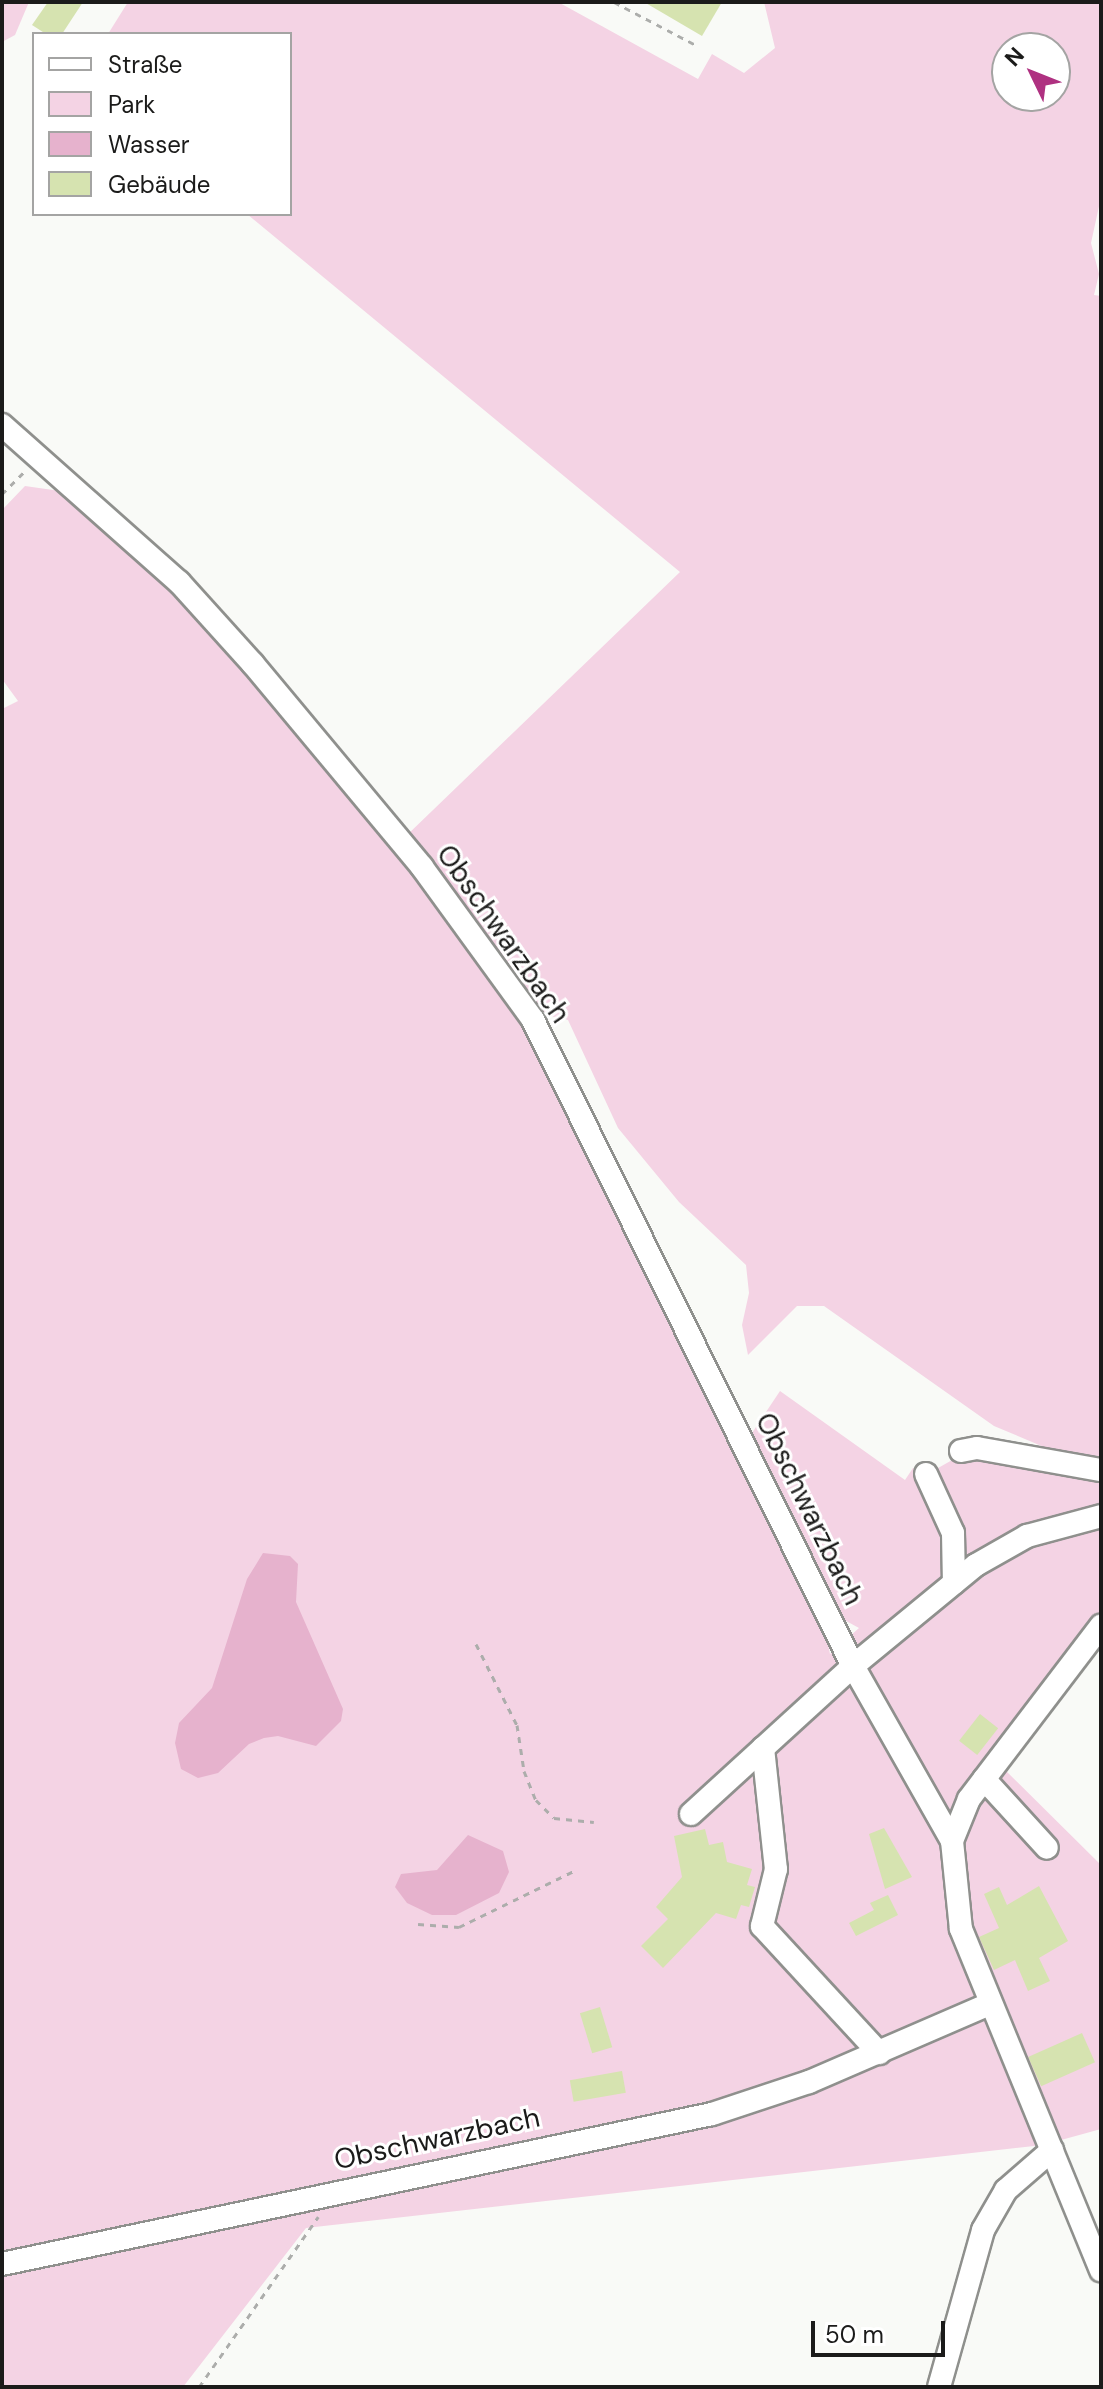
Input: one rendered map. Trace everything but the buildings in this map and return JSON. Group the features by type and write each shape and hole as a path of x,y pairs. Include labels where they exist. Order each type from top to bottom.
{"street":[{"name":"Obschwarzbach","path":"2,425 179,582 253,664 422,867 533,1020 853,1666 952,1841 961,1929 989,2004 1101,2270"},
{"path":"961,1451 977,1448 1101,1470"},
{"path":"926,1474 953,1533 954,1583"},
{"path":"691,1814 853,1666 954,1583 1027,1536 1101,1516"},
{"path":"952,1841 984,1779 1101,1626"},
{"path":"763,1748 776,1869 762,1926 879,2053"},
{"path":"984,1779 1047,1848"},
{"name":"Obschwarzbach","path":"2,2264 712,2114 879,2053 989,2004"},
{"path":"939,2387 983,2230 1006,2190 1052,2150"}],"path":[{"path":"614,2 696,45"},
{"path":"2,494 39,457"},
{"path":"476,1644 517,1725 524,1771 536,1800 554,1818 594,1822"},
{"path":"418,1924 459,1927 574,1871"},
{"path":"199,2387 337,2192"}],"green space":[{"path":"2,2 29,2 15,35 2,42"},
{"path":"128,2 558,2 698,79 712,54 744,73 775,48 764,2 1101,2 1101,197 1091,243 1099,274 1094,295 1101,296 1101,1471 994,1426 824,1306 797,1306 748,1355 742,1325 749,1293 746,1265 679,1202 618,1128 568,1020 541,1014 405,837 680,572 249,216 292,216 292,32 109,32"},
{"path":"25,486 60,491 177,589 417,869 524,1025 824,1624 830,1654 859,1628 837,1616 750,1436 780,1391 905,1480 913,1468 924,1476 961,1455 1101,1483 1101,1638 1000,1765 1101,1865 1101,2129 1043,2145 306,2228 183,2387 2,2387 2,709 18,701 2,679 2,510"}],"water":[{"path":"263,1553 290,1556 298,1564 296,1602 343,1709 341,1721 316,1746 278,1736 264,1738 249,1744 218,1773 198,1778 181,1769 175,1743 179,1723 212,1688 247,1579"},
{"path":"468,1835 503,1851 509,1872 499,1893 456,1915 432,1915 407,1903 395,1887 401,1874 437,1870"}]}
